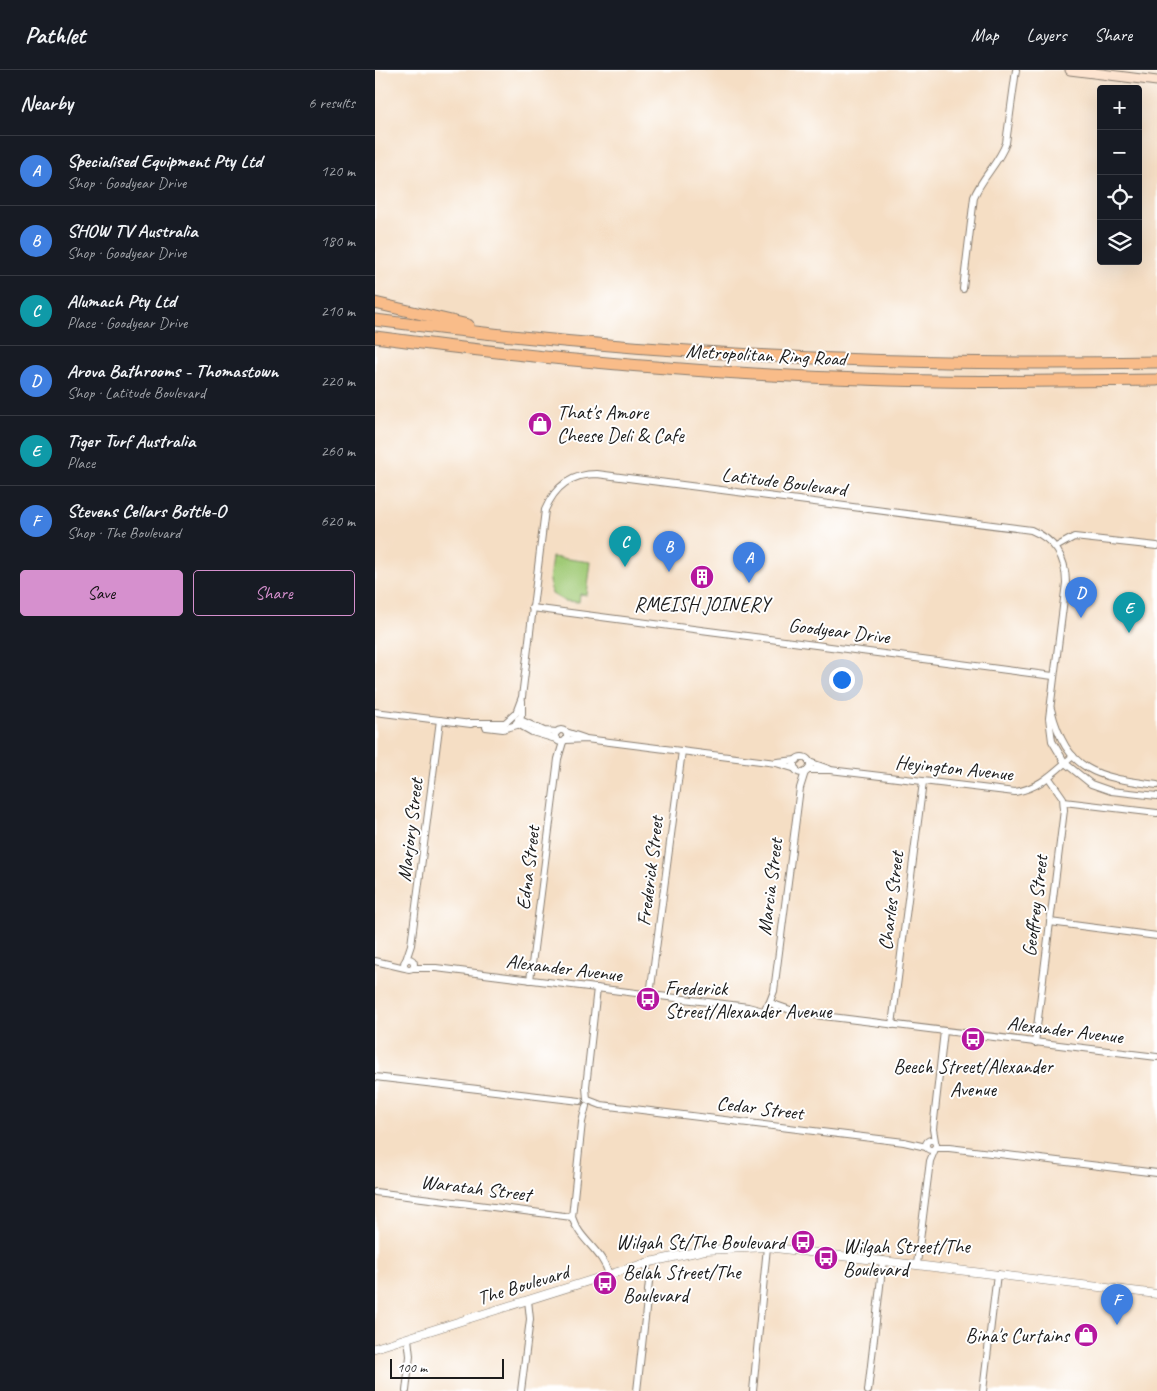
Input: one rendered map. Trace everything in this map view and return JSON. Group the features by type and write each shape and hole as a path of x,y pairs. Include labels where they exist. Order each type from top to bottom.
{"highway":[{"path":"375,303 453,320 496,333"},
{"name":"Metropolitan Ring Road","path":"375,320 660,348 831,358 965,363 1157,362"},
{"name":"Metropolitan Ring Road","path":"375,337 614,363 815,377 945,381 1157,380"},
{"path":"375,341 417,343"}],"main road":[{"path":"1070,70 1157,81"}],"street":[{"path":"963,289 974,196 980,183 1003,152 1006,143 1016,70"},
{"name":"Latitude Boulevard","path":"519,722 543,521 548,504 556,490 563,483 577,476 590,474 1031,530 1045,536 1056,547 1066,569 1066,583 1050,704 1051,735 1057,752 1065,763"},
{"path":"1056,547 1065,540 1074,537 1157,546"},
{"name":"Goodyear Drive","path":"532,608 1053,676"},
{"name":"Latitude Boulevard","path":"512,718 522,697"},
{"name":"Latitude Boulevard","path":"1050,704 1058,732 1073,756"},
{"path":"375,712 503,729 519,722"},
{"path":"468,723 500,724 512,718 559,739 585,738 776,763 796,770"},
{"name":"Marjory Street","path":"409,963 440,720"},
{"path":"559,739 561,730 585,738"},
{"name":"Edna Street","path":"530,980 559,739"},
{"name":"Frederick Street","path":"650,995 682,751"},
{"path":"1073,756 1100,775 1157,785"},
{"name":"Heyington Avenue","path":"796,770 830,770 1015,792 1033,788 1049,778 1073,756"},
{"name":"Heyington Avenue","path":"797,760 803,758 830,770"},
{"path":"776,763 797,760"},
{"name":"Marcia Street","path":"797,760 796,770 800,788"},
{"name":"Marcia Street","path":"775,1013 771,1006 800,788 809,762"},
{"path":"1065,763 1091,784 1102,789 1157,796"},
{"path":"1049,778 1064,802 1157,813"},
{"path":"1127,793 1129,781"},
{"name":"Charles Street","path":"892,1025 923,782"},
{"name":"Geoffrey Street","path":"1035,1042 1064,802"},
{"path":"1050,922 1157,936"},
{"name":"Alexander Avenue","path":"378,961 409,963 748,1007 771,1006 791,1011 892,1025 1157,1058"},
{"path":"597,988 572,1217 579,1231 605,1261 609,1275"},
{"name":"Alexander Avenue","path":"775,1013 791,1011"},
{"path":"917,1264 944,1031"},
{"name":"Cedar Street","path":"375,1077 1157,1173"},
{"name":"Waratah Street","path":"375,1192 572,1217"},
{"path":"753,1391 767,1247"},
{"name":"The Boulevard","path":"375,1348 646,1264 705,1250 767,1247 1157,1294"},
{"path":"868,1391 883,1260"},
{"path":"637,1391 649,1282 646,1264"},
{"path":"983,1391 997,1274"},
{"path":"521,1391 530,1319 528,1300"},
{"path":"406,1391 410,1356 408,1338"}],"green space":[{"path":"552,557 591,562 587,595 580,594 579,602 564,601 552,594 549,581"}],"place":[{"name":"That's Amore Cheese Deli & Cafe","path":"540,424"},
{"name":"Alumach Pty Ltd","path":"625,567"},
{"name":"SHOW TV Australia","path":"669,572"},
{"name":"RMEISH JOINERY","path":"702,577"},
{"name":"Specialised Equipment Pty Ltd","path":"749,583"},
{"name":"Arova Bathrooms - Thomastown","path":"1081,618"},
{"name":"Tiger Turf Australia","path":"1129,633"},
{"name":"Frederick Street/Alexander Avenue","path":"648,999"},
{"name":"Beech Street/Alexander Avenue","path":"973,1039"},
{"name":"Wilgah St/The Boulevard","path":"803,1242"},
{"name":"Wilgah Street/The Boulevard","path":"826,1258"},
{"name":"Belah Street/The Boulevard","path":"605,1283"},
{"name":"Stevens Cellars Bottle-O","path":"1117,1325"},
{"name":"Bina's Curtains","path":"1086,1335"}]}
